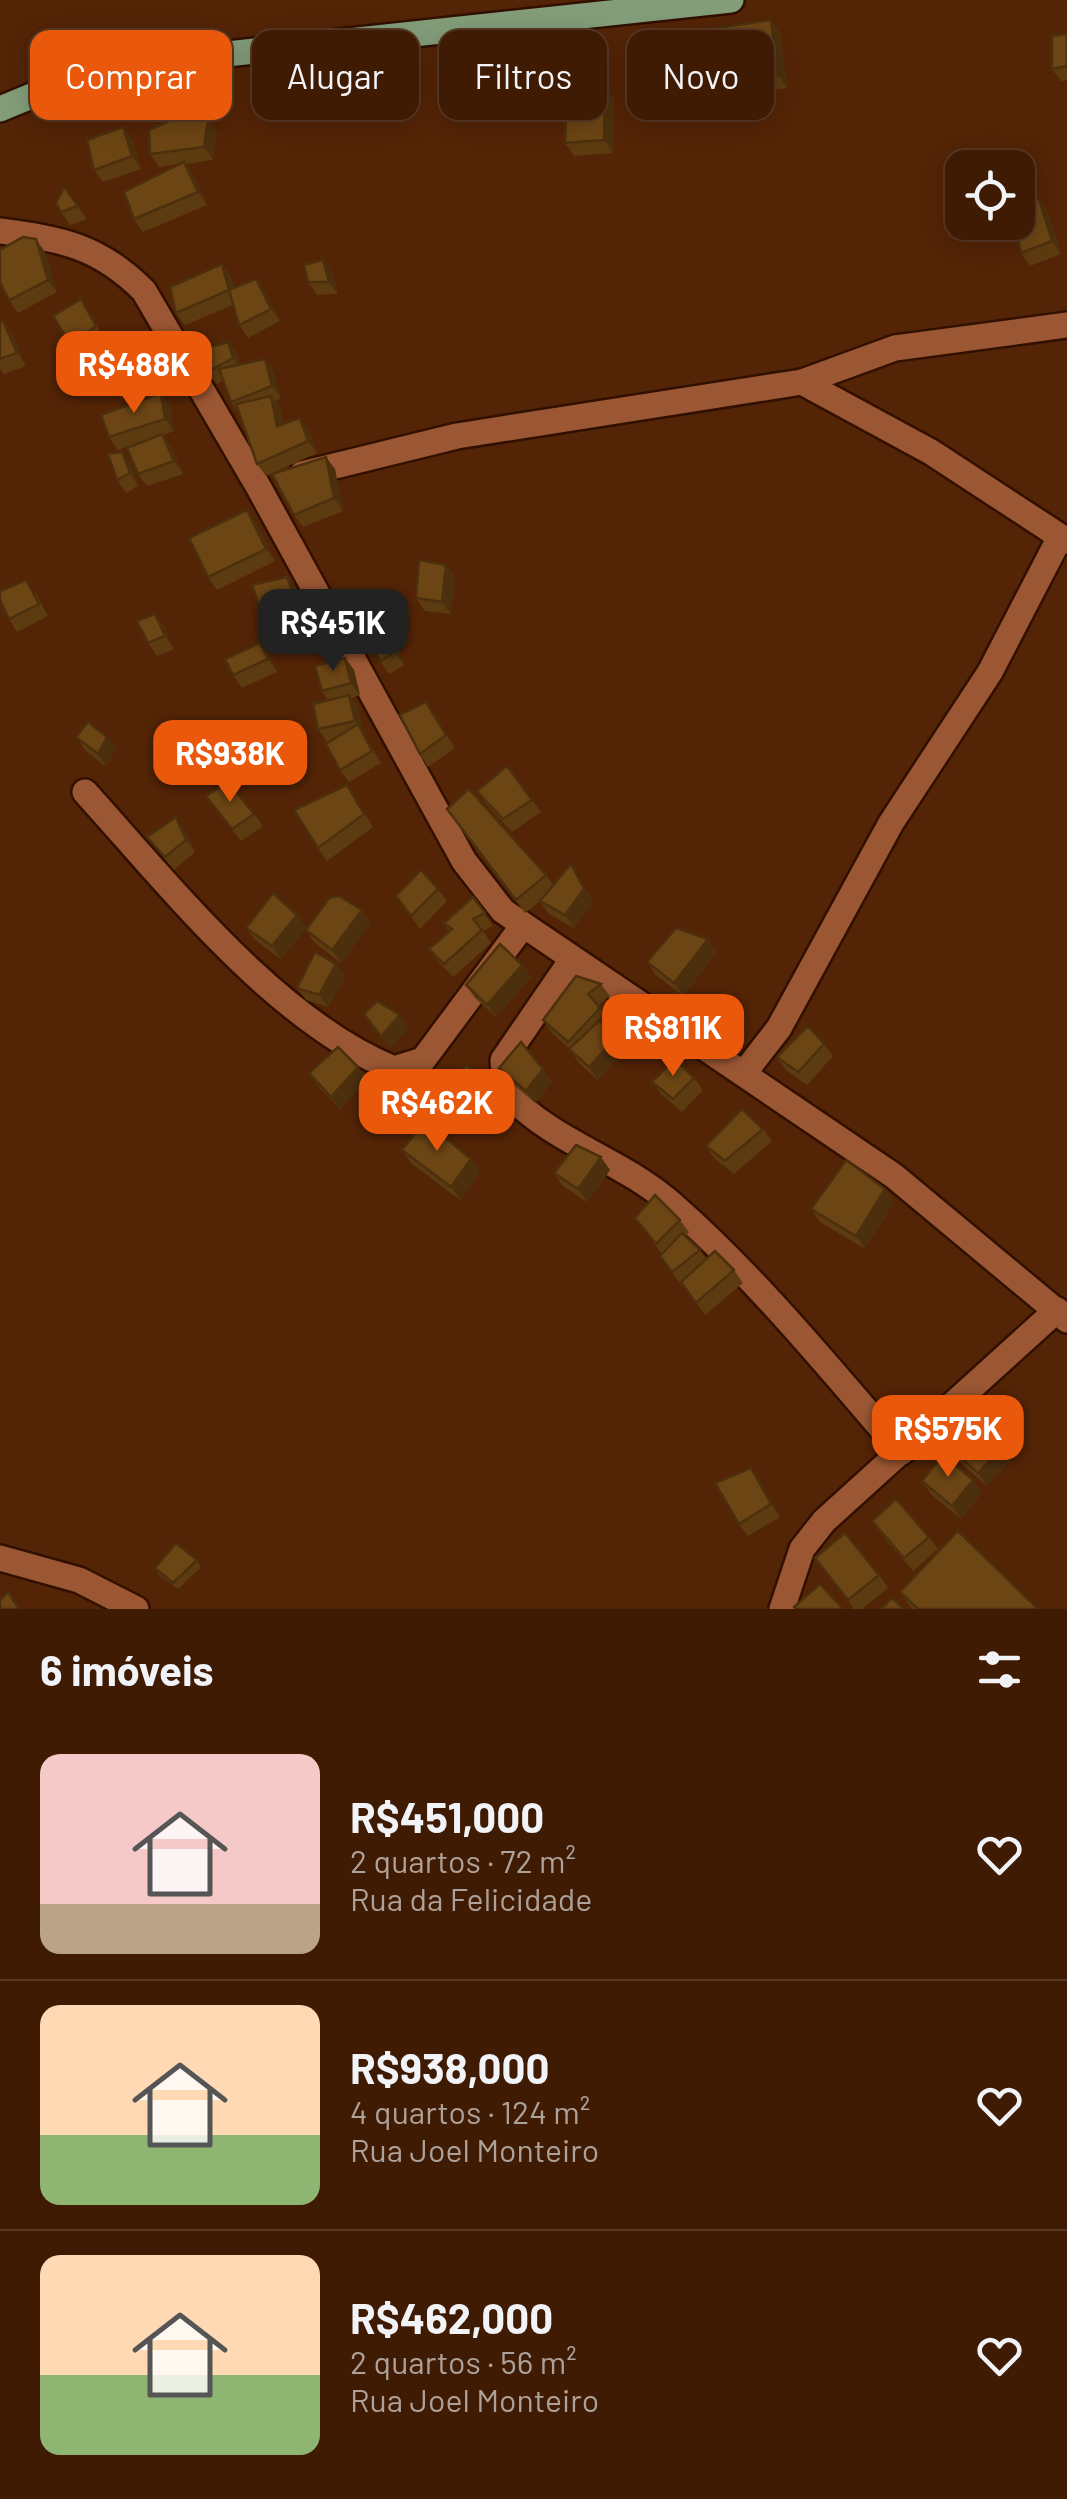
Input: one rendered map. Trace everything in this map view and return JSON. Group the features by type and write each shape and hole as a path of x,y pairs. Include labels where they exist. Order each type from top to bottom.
{"main road":[{"path":"0,109 41,92 171,60 731,0"}],"street":[{"path":"0,232 91,248 117,264 144,290 259,488 464,861 522,927 894,1176 1062,1315 824,1521 802,1549 782,1609"},
{"path":"259,488 361,456 456,436 802,382 895,348 1067,325"},
{"path":"744,1073 788,1013 891,822 990,672 1064,539 932,452 802,382"},
{"path":"85,792 239,958 328,1030 382,1064 406,1068 422,1060 522,927"},
{"path":"571,961 504,1060 505,1090 544,1124 625,1169 672,1204 760,1289 902,1452"},
{"path":"0,1558 79,1580 136,1609"}],"building":[{"path":"771,20 772,30 718,30"},
{"path":"1067,34 1067,66 1052,69 1052,36"},
{"path":"774,44 778,75 774,76"},
{"path":"172,120 208,120 204,147 150,154 149,130"},
{"path":"566,120 604,120 604,140 565,143"},
{"path":"123,127 132,156 94,170 87,140"},
{"path":"184,162 198,192 134,219 124,192"},
{"path":"64,187 78,206 61,212 56,203"},
{"path":"1039,199 1052,241 1021,253 1018,240 1035,240 1035,200"},
{"path":"23,237 36,239 48,280 9,300 0,282 0,250"},
{"path":"323,260 329,282 308,282 304,265"},
{"path":"222,264 229,290 176,313 170,287"},
{"path":"256,279 271,309 239,325 229,290"},
{"path":"81,299 96,326 71,346 53,316"},
{"path":"3,321 17,353 0,359 0,322"},
{"path":"228,342 233,358 207,372 197,351"},
{"path":"150,343 156,373 112,386 106,351"},
{"path":"265,359 272,386 231,402 219,369"},
{"path":"161,393 165,419 109,437 101,415"},
{"path":"271,396 277,426 300,418 308,441 257,464 236,404"},
{"path":"162,434 174,461 138,474 127,448"},
{"path":"122,452 130,473 117,480 108,454"},
{"path":"326,457 334,498 294,515 272,474"},
{"path":"247,510 266,549 208,577 189,538"},
{"path":"419,560 446,565 442,602 416,598"},
{"path":"287,577 297,604 262,614 252,585"},
{"path":"26,580 39,604 9,619 0,591"},
{"path":"155,614 165,636 148,643 137,621"},
{"path":"385,623 395,652 380,661 368,633"},
{"path":"260,643 268,659 233,675 225,659"},
{"path":"345,658 351,683 322,691 315,666"},
{"path":"349,695 355,721 318,729 313,704"},
{"path":"426,702 446,735 420,754 400,715"},
{"path":"88,722 107,737 98,754 76,737"},
{"path":"358,724 372,751 340,770 326,744"},
{"path":"507,766 532,800 503,819 477,791"},
{"path":"228,782 254,814 232,829 206,796"},
{"path":"347,785 364,814 318,848 294,810"},
{"path":"469,789 546,875 516,900 447,809"},
{"path":"176,817 186,840 165,857 147,837"},
{"path":"571,864 584,889 565,915 540,901"},
{"path":"421,870 438,889 411,916 396,896"},
{"path":"273,893 297,915 272,946 246,928"},
{"path":"339,896 362,910 332,950 306,930 329,898"},
{"path":"473,897 485,913 473,919 482,930 444,964 429,949 452,929 444,923"},
{"path":"676,928 708,939 674,983 647,962"},
{"path":"500,944 522,965 487,1005 466,985"},
{"path":"315,952 336,964 319,995 297,988"},
{"path":"576,976 601,984 588,994 600,1008 568,1042 543,1020"},
{"path":"377,1001 400,1015 381,1036 364,1014"},
{"path":"600,1020 614,1040 589,1067 569,1049"},
{"path":"808,1026 824,1044 798,1072 777,1057"},
{"path":"521,1042 543,1069 526,1091 499,1068"},
{"path":"338,1047 358,1067 331,1097 309,1073"},
{"path":"675,1059 694,1078 673,1099 652,1082"},
{"path":"467,1065 487,1093 462,1116 442,1087"},
{"path":"742,1109 763,1129 725,1161 706,1146"},
{"path":"425,1121 471,1159 451,1187 402,1150"},
{"path":"576,1145 601,1157 578,1189 554,1173"},
{"path":"846,1160 885,1189 856,1236 811,1209"},
{"path":"655,1195 680,1220 656,1244 635,1218"},
{"path":"682,1233 700,1250 672,1272 660,1256"},
{"path":"715,1251 734,1270 696,1303 681,1282"},
{"path":"964,1413 1002,1447 978,1473 940,1439"},
{"path":"943,1455 973,1480 952,1506 922,1481"},
{"path":"751,1468 771,1504 739,1524 715,1483"},
{"path":"896,1499 929,1537 904,1558 872,1521"},
{"path":"958,1531 1038,1609 918,1609 900,1592"},
{"path":"845,1533 879,1575 848,1600 815,1558"},
{"path":"176,1543 197,1560 173,1583 155,1568"},
{"path":"820,1584 843,1609 794,1607"},
{"path":"8,1592 19,1609 0,1609 0,1600"},
{"path":"892,1598 904,1609 881,1609"}]}
